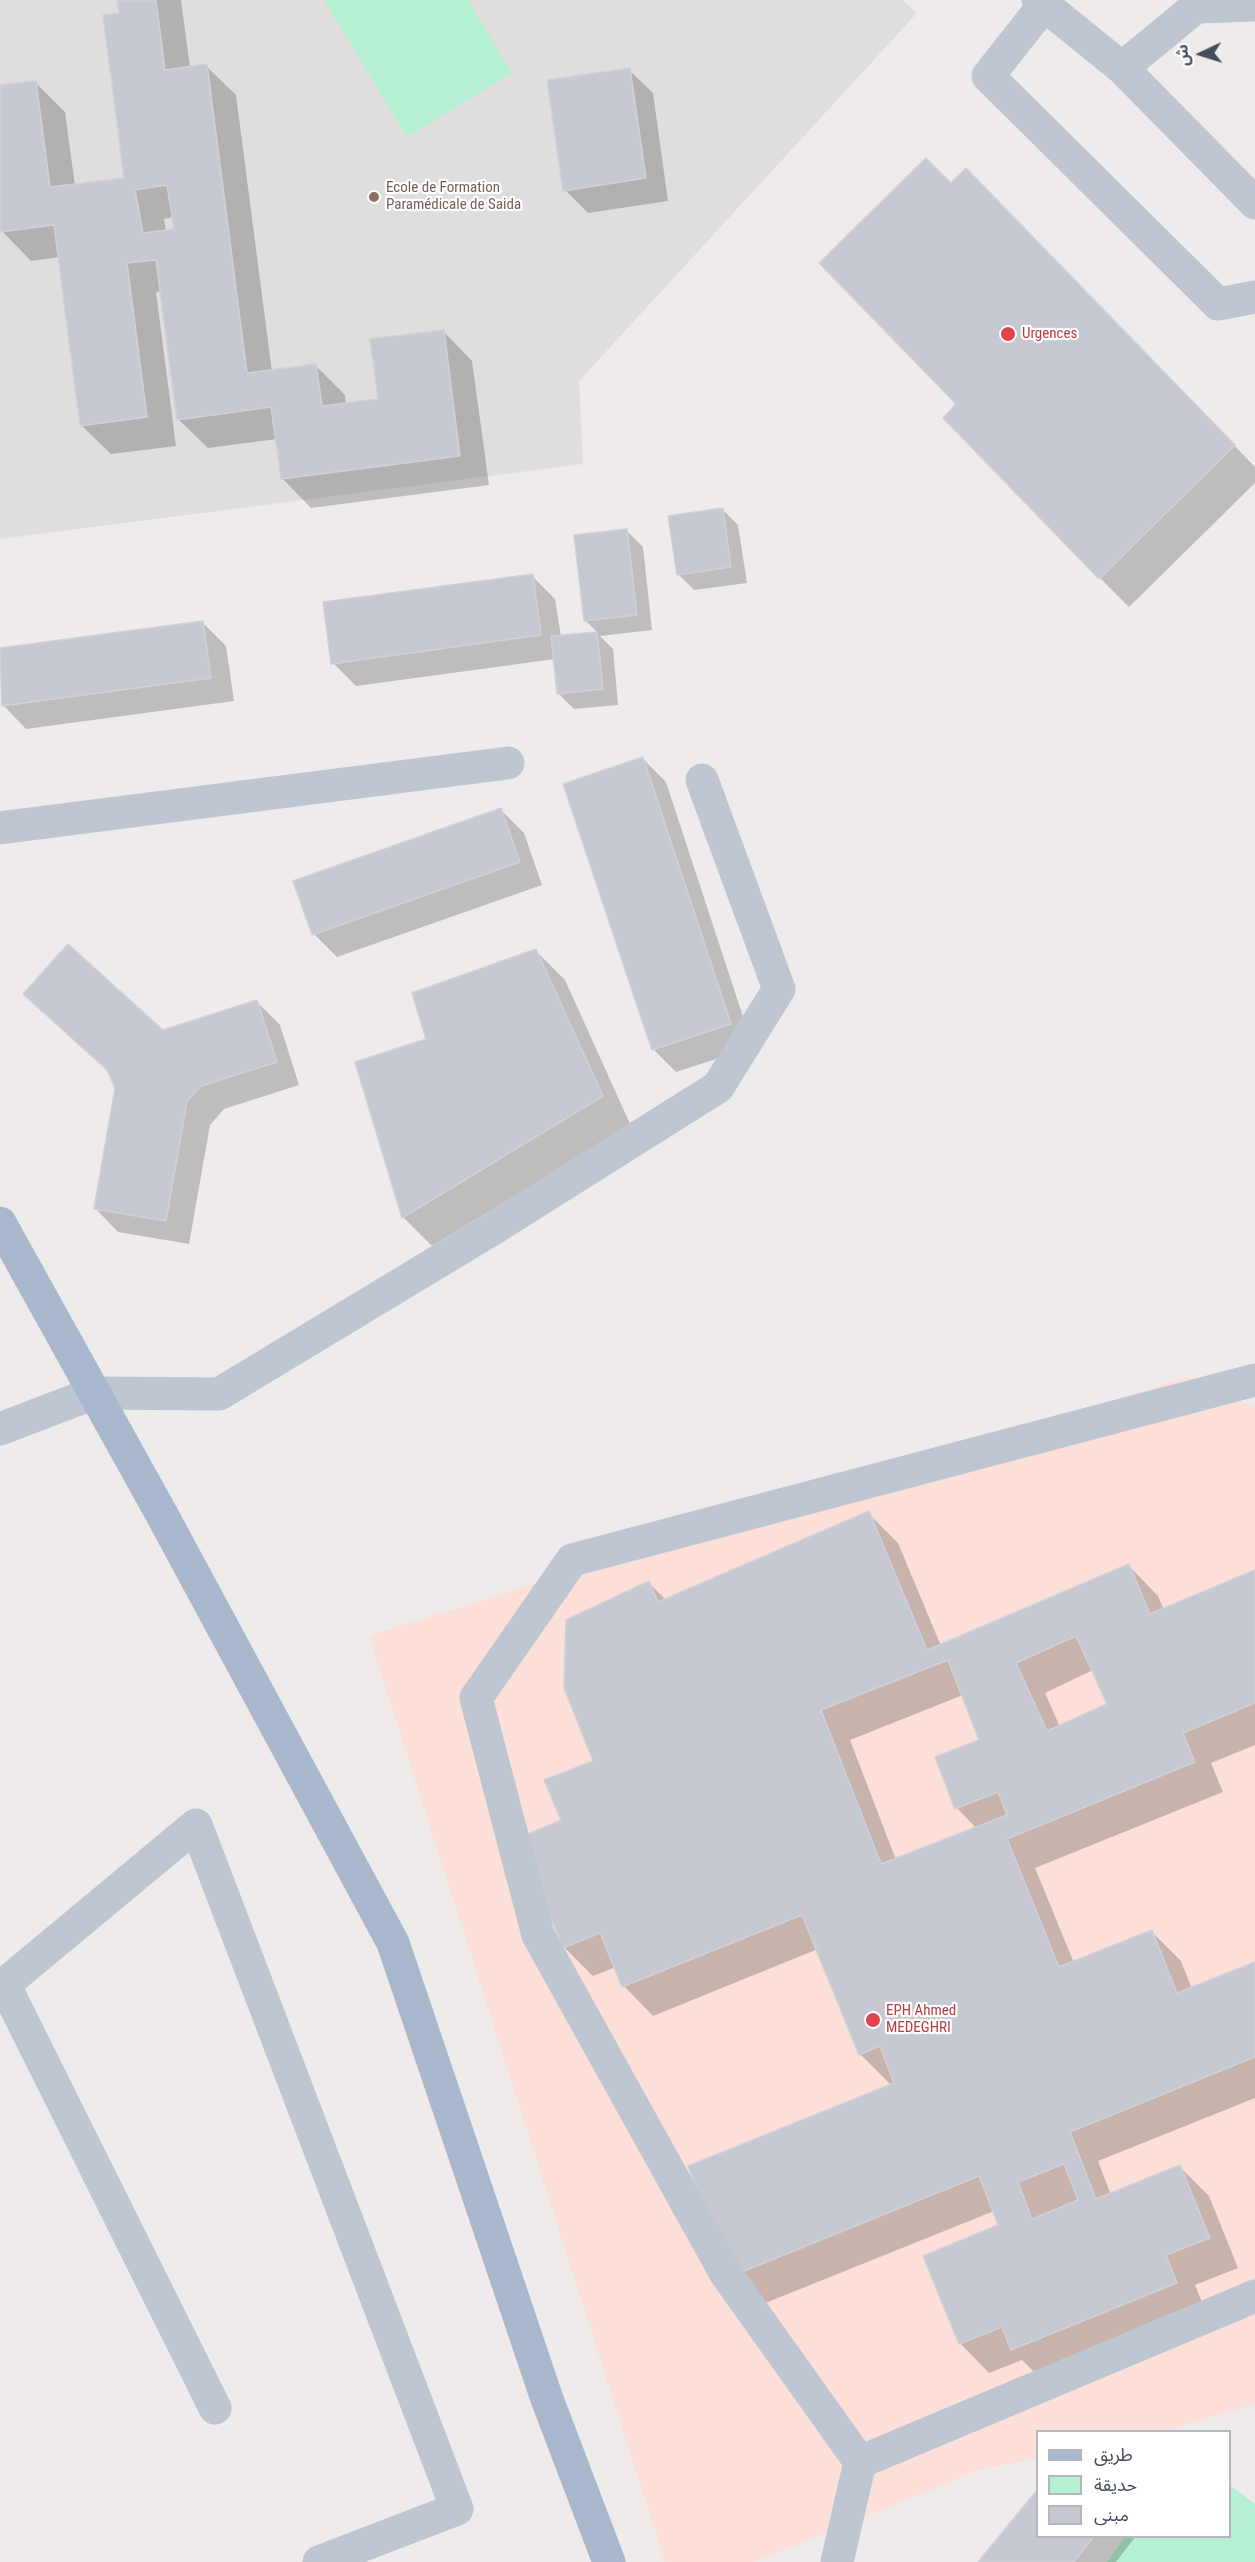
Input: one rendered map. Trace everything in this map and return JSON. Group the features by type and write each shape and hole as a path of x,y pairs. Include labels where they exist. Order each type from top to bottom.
{"main road":[{"path":"0,1223 393,1943 547,2399 609,2562"}],"street":[{"path":"1255,201 1122,69 1041,3 988,76 1218,304 1255,297"},
{"path":"1122,69 1196,7 1255,5"},
{"path":"0,828 508,763"},
{"path":"0,1430 94,1393 219,1394 494,1228 718,1087 779,989 702,780"},
{"path":"837,2562 860,2462 726,2274 538,1935 476,1698 572,1560 1255,1380"},
{"path":"214,2408 2,1986 196,1825 457,2509 319,2562"},
{"path":"860,2462 1255,2296"}],"shaded area":[{"name":"Ecole de Formation Paramédicale de Saida","path":"0,0 902,0 917,13 579,381 583,464 0,539"},
{"name":"EPH Ahmed MEDEGHRI","path":"1187,1377 1255,1407 1255,2404 1166,2430 1036,2430 1036,2458 979,2470 755,2562 665,2562 369,1636"}],"green space":[{"path":"324,0 468,0 512,73 407,137"},
{"path":"1231,2486 1255,2504 1255,2562 1107,2562 1124,2538 1231,2538"}],"building":[{"path":"117,0 156,0 165,70 207,64 247,373 316,364 322,406 378,399 370,339 444,330 460,456 281,479 271,407 177,420 156,260 127,263 147,417 80,426 54,225 0,232 0,85 36,81 50,187 124,178 103,15 119,13","holes":["167,185 174,229 143,233 135,190"]},
{"path":"630,68 646,178 563,191 547,80"},
{"name":"Urgences","path":"926,158 951,183 966,168 1235,445 1099,579 943,418 956,404 819,263"},
{"path":"723,508 731,567 677,575 668,516"},
{"path":"627,529 637,615 584,621 574,535"},
{"path":"533,574 541,635 331,664 323,602"},
{"path":"203,621 211,678 2,706 0,648"},
{"path":"597,632 603,689 557,694 551,636"},
{"path":"643,757 731,1024 652,1050 563,784"},
{"path":"501,808 520,862 312,935 293,881"},
{"path":"68,944 163,1030 257,1000 277,1062 201,1086 187,1101 166,1221 94,1209 115,1088 107,1070 23,994"},
{"path":"536,949 603,1096 402,1218 355,1062 426,1039 412,993"},
{"path":"869,1511 927,1650 1129,1564 1150,1614 1255,1570 1255,1703 1183,1733 1195,1762 1007,1839 1059,1967 1152,1930 1177,1993 1255,1962 1255,2057 1070,2132 1096,2199 1180,2165 1210,2238 1166,2255 1177,2283 1011,2350 1002,2327 959,2344 923,2256 998,2225 979,2176 732,2276 688,2166 894,2083 880,2046 859,2055 802,1915 622,1987 600,1933 563,1948 519,1838 561,1820 544,1780 593,1761 564,1688 566,1620 649,1581 658,1602","holes":["1076,1636 1107,1704 1047,1731 1016,1663","948,1660 979,1740 935,1757 955,1809 998,1792 1007,1815 881,1864 821,1710","1064,2164 1078,2200 1032,2219 1018,2182"]},
{"path":"1036,2491 1036,2538 1092,2538 1074,2562 978,2562"}],"place":[{"name":"Ecole de Formation Paramédicale de Saida","path":"374,197"},
{"name":"Urgences","path":"1008,334"},
{"name":"EPH Ahmed MEDEGHRI","path":"873,2020"}]}
